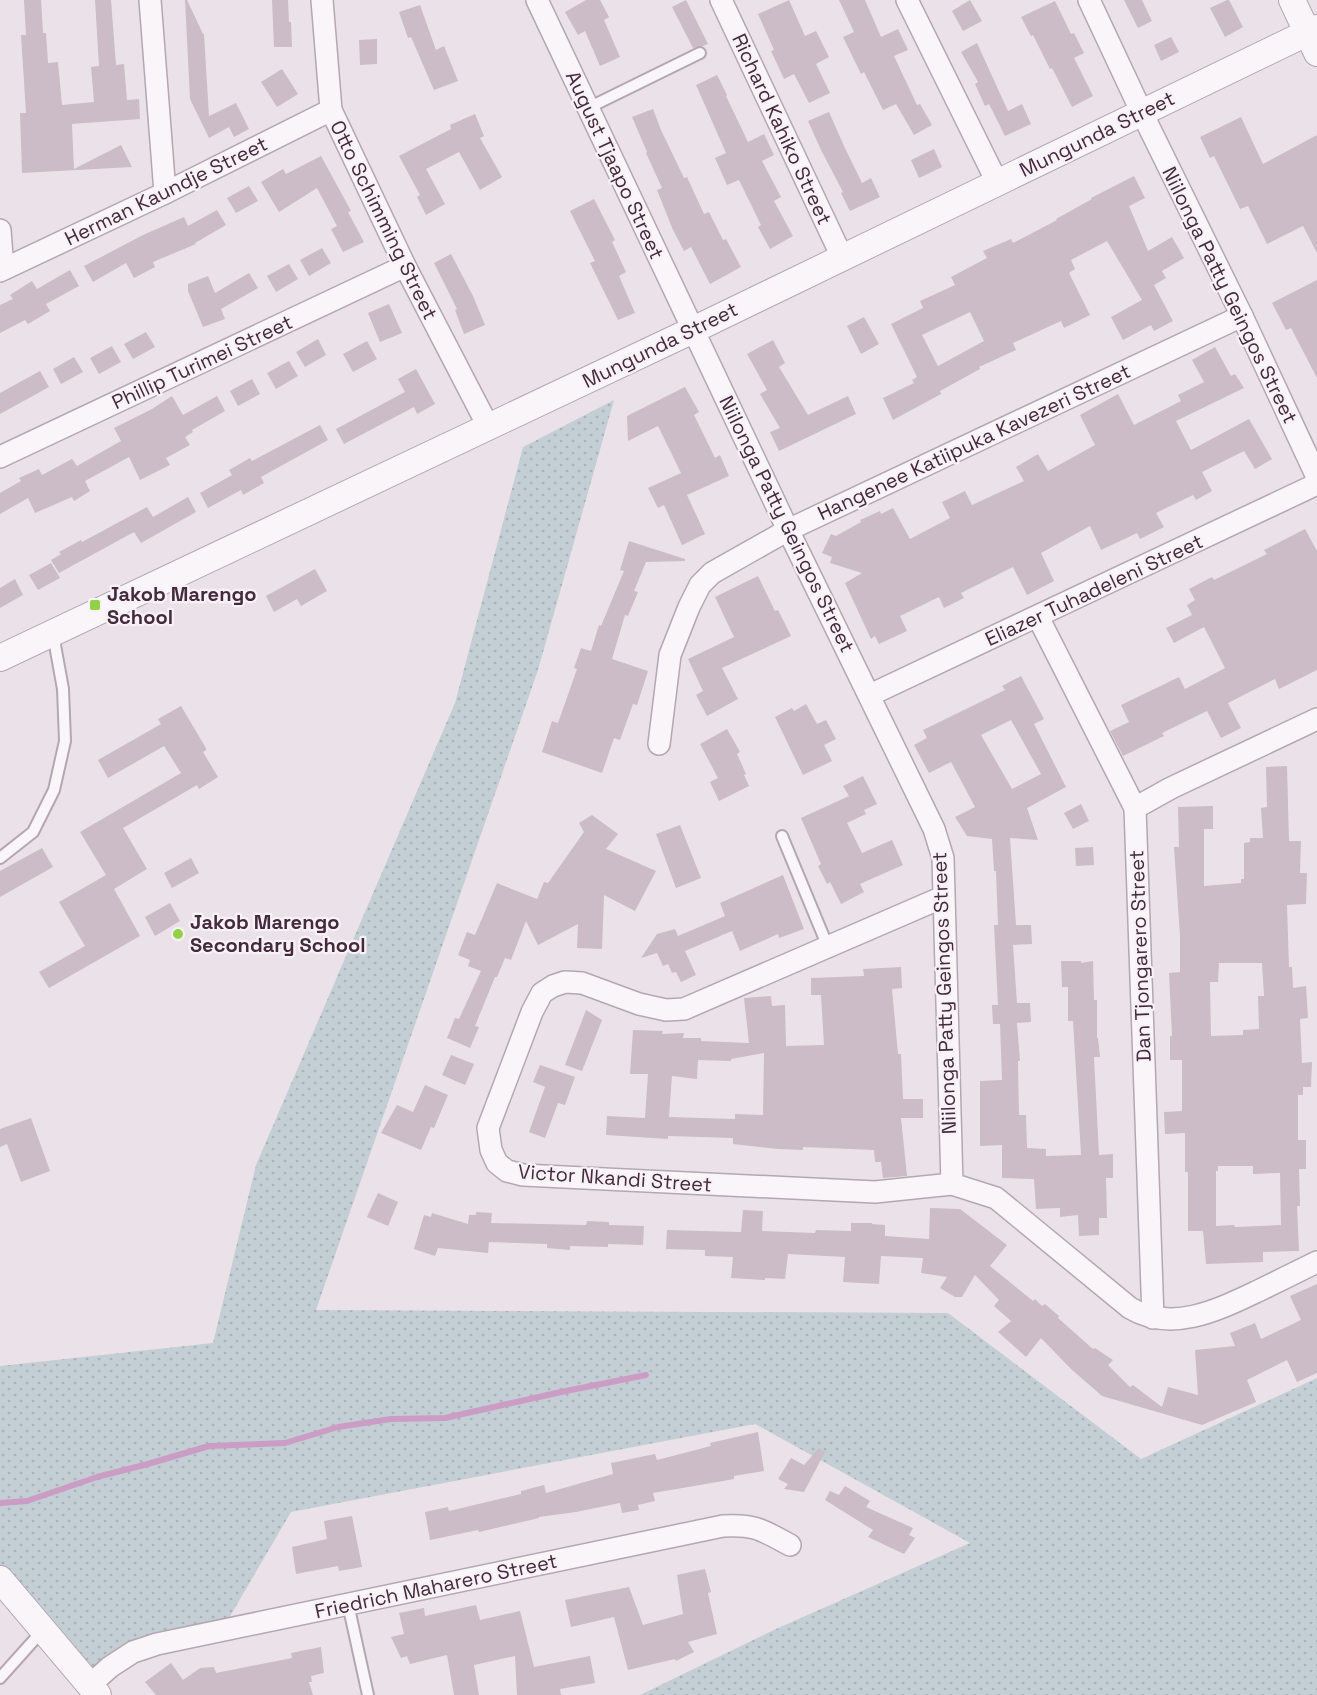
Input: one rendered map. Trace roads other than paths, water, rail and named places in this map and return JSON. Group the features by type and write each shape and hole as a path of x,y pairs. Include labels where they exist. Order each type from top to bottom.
{"street":[{"path":"150,0 165,193"},
{"name":"Otto Schimming Street","path":"322,0 332,110 405,267 489,428"},
{"name":"August Tjaapo Street","path":"537,0 693,330"},
{"name":"Richard Kahiko Street","path":"721,0 842,257"},
{"path":"907,0 997,182"},
{"name":"Niilonga Patty Geingos Street","path":"1089,0 1317,477"},
{"path":"1292,0 1314,38"},
{"name":"Mungunda Street","path":"0,658 489,428 1142,113 1314,38"},
{"name":"Herman Kaundje Street","path":"2,270 165,193 332,110"},
{"path":"0,230 2,270"},
{"name":"Phillip Turimei Street","path":"0,457 405,267"},
{"name":"Hangenee Katiipuka Kavezeri Street","path":"659,744 670,655 700,585 712,573 788,530 1242,316"},
{"name":"Niilonga Patty Geingos Street","path":"693,330 934,829 943,858 952,1184"},
{"name":"Eliazer Tuhadeleni Street","path":"870,695 1317,484"},
{"name":"Dan Tjongarero Street","path":"1038,617 1135,808 1153,1318"},
{"path":"1135,808 1171,788 1317,719"},
{"name":"Victor Nkandi Street","path":"943,897 684,1009 666,1010 639,1004 582,983 565,982 553,986 542,993 532,1012 488,1128 491,1150 497,1163 507,1171 523,1175 875,1192 952,1184"},
{"path":"952,1184 996,1198 1130,1308 1153,1318 1187,1318 1221,1308 1317,1262"},
{"name":"Friedrich Maharero Street","path":"94,1690 110,1667 133,1652 157,1644 348,1604 723,1526 740,1525 759,1528 790,1545"},
{"path":"0,1579 94,1690"}],"lane":[{"path":"588,108 700,53"},
{"path":"0,858 33,832 54,790 65,741 63,689 52,634"},
{"path":"782,836 828,947"},
{"path":"348,1604 368,1695"},
{"path":"0,1678 43,1629"}],"waterway":[{"path":"0,1503 27,1501 97,1477 209,1446 285,1443 338,1427 391,1419 445,1418 646,1375"}],"place":[{"name":"Jakob Marengo School","path":"95,605"},
{"name":"Jakob Marengo Secondary School","path":"178,934"}]}
